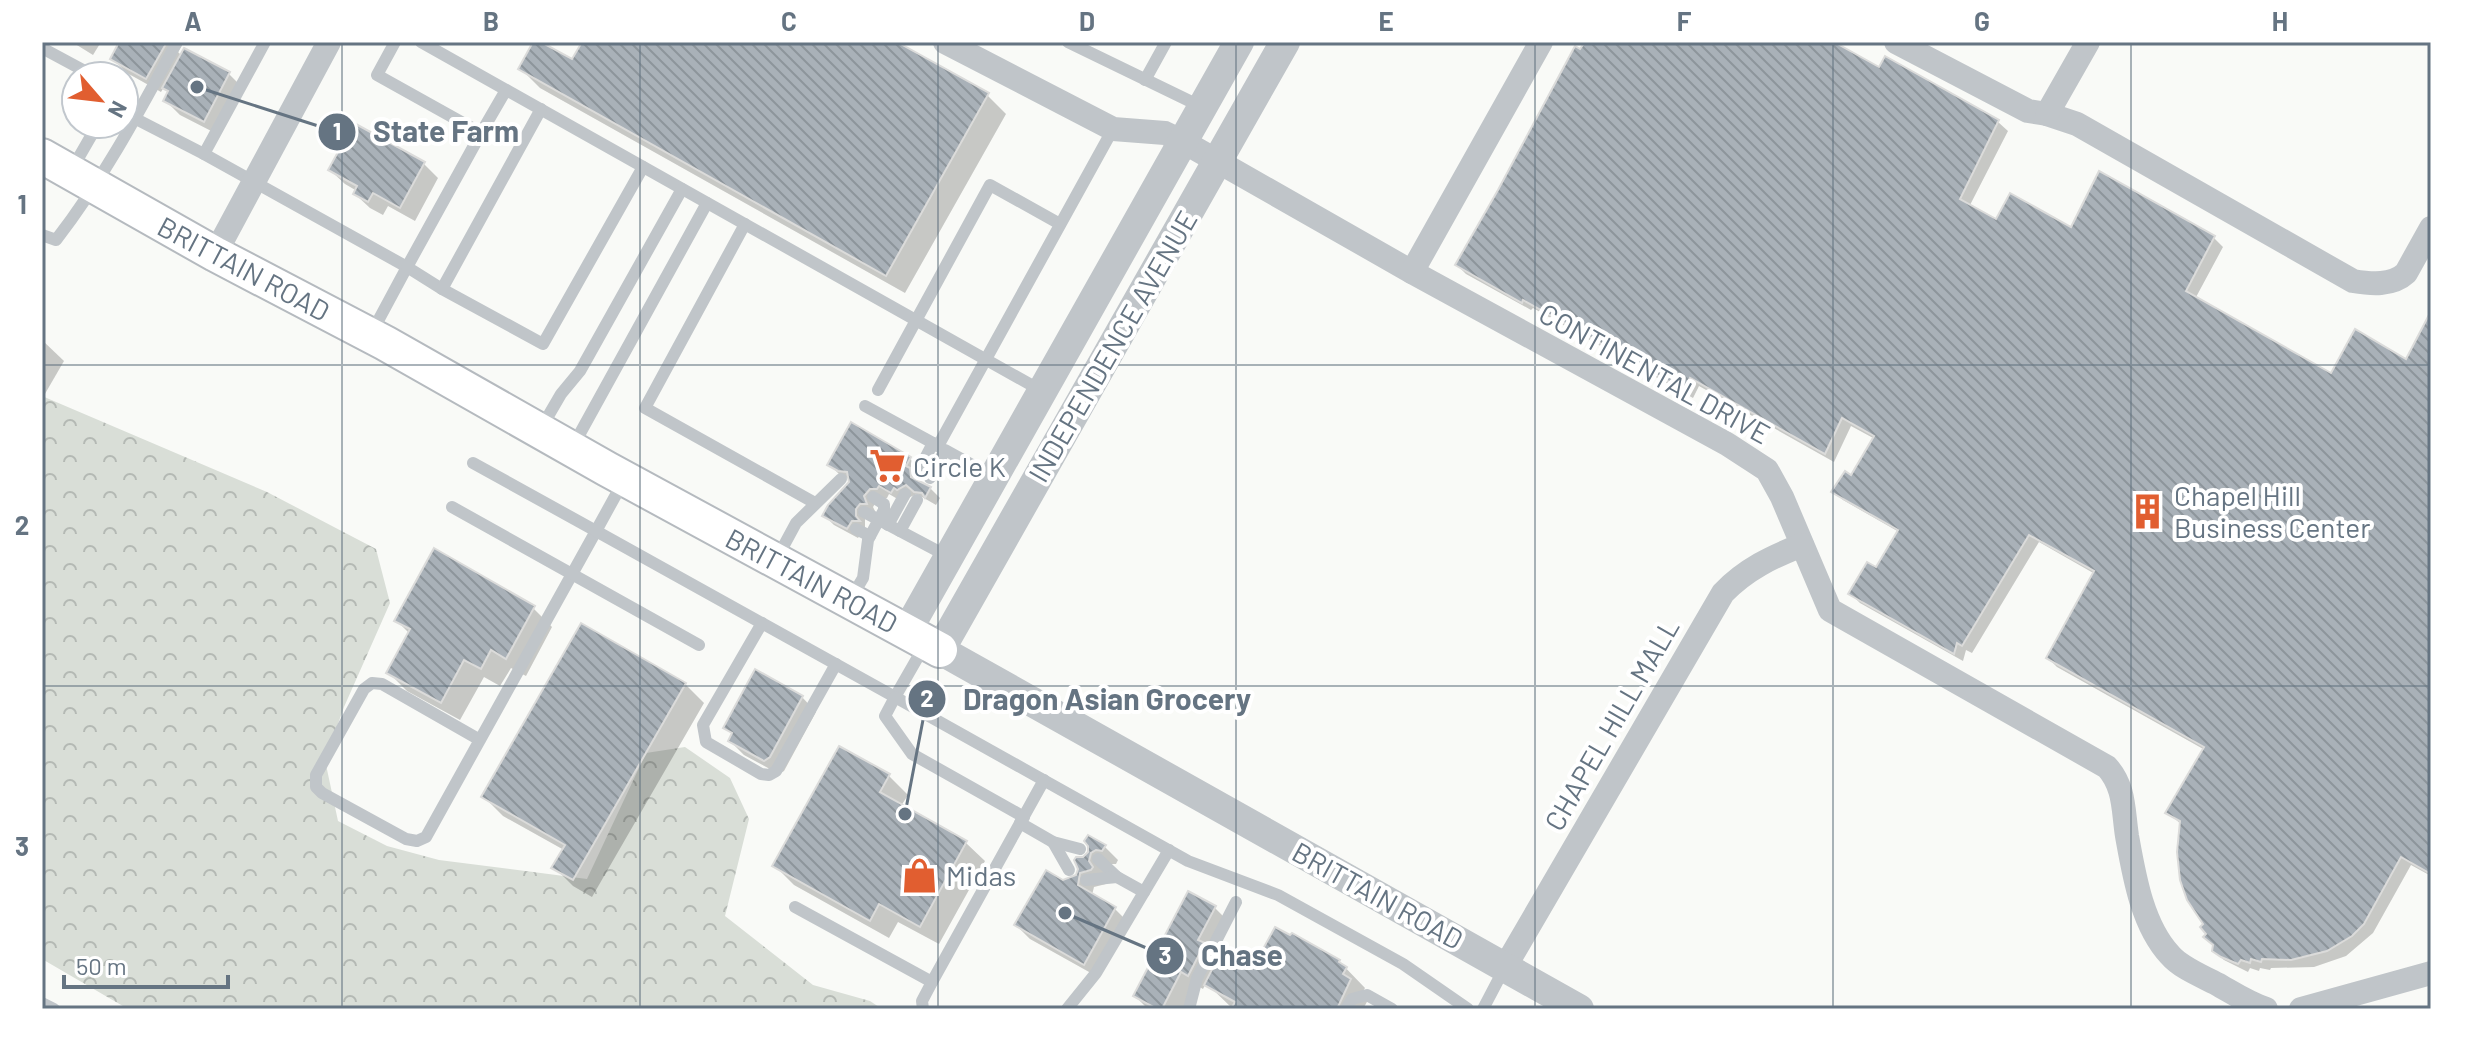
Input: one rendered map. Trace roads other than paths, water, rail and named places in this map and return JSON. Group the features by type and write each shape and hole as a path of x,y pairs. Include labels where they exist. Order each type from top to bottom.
{"main road":[{"name":"BRITTAIN ROAD","path":"69,171 215,254 370,335 624,479 924,641"}],"street":[{"path":"215,254 329,42"},
{"name":"CONTINENTAL DRIVE","path":"945,42 1113,129 1165,133 1182,141 1767,470 1825,602 1836,615 2107,767 2119,782 2138,886 2149,922 2161,943 2171,957 2246,1001 2266,1009"},
{"name":"INDEPENDENCE AVENUE","path":"924,641 949,557 1239,42"},
{"name":"INDEPENDENCE AVENUE","path":"924,641 1218,160 1285,42"},
{"path":"1412,272 1541,42"},
{"path":"1896,42 2028,111 2077,124 2353,281 2391,282 2401,278 2431,228"},
{"path":"2047,114 2088,42"},
{"name":"CHAPEL HILL MALL","path":"1505,967 1723,593 1735,580 1765,560 1802,545"},
{"name":"BRITTAIN ROAD","path":"924,641 1579,1009"},
{"path":"2301,1009 2431,973"}],"lane":[{"path":"140,111 177,42"},
{"path":"204,154 265,42"},
{"path":"395,42 377,75 481,133"},
{"path":"421,42 1042,391"},
{"path":"1068,42 1202,107"},
{"path":"1145,80 1166,42"},
{"path":"42,48 64,60"},
{"path":"370,335 506,90"},
{"path":"442,289 541,109"},
{"path":"140,121 543,344 643,167"},
{"path":"924,475 1113,129"},
{"path":"42,235 56,240 69,171 88,140"},
{"path":"69,171 109,140"},
{"path":"878,390 990,185 1060,224"},
{"path":"540,431 561,394 580,371 682,189"},
{"path":"571,449 707,203"},
{"path":"745,224 645,408 817,507"},
{"path":"865,406 994,477"},
{"path":"473,463 1188,861 1278,895 1403,964 1468,1009"},
{"path":"480,740 382,684 372,683 364,689 316,775 316,787 406,839 417,841 426,837 480,740 572,574 596,531 624,479"},
{"path":"776,560 796,523 817,507 841,479"},
{"path":"873,497 884,504 889,525"},
{"path":"870,536 889,525 911,497"},
{"path":"452,507 699,645"},
{"path":"864,512 949,557"},
{"path":"856,529 870,536"},
{"path":"850,600 863,578 870,536"},
{"path":"762,623 703,725 706,742 761,774 769,775 776,771 836,664"},
{"path":"924,641 885,716 912,754 1022,820 1053,842 1071,866"},
{"path":"923,1009 922,1001 932,982 1044,780"},
{"path":"1053,842 1082,845"},
{"path":"1067,1009 1096,973 1169,850"},
{"path":"1100,855 1117,877 1144,892"},
{"path":"1088,876 1117,877"},
{"path":"1189,1009 1197,978 1236,902"},
{"path":"795,907 932,982"},
{"path":"1483,1009 1505,967"},
{"path":"1346,1009 1352,999 1367,995 1392,1009"},
{"path":"42,1003 54,1009"}],"place":[{"name":"State Farm","path":"197,87"},
{"name":"Circle K","path":"887,466"},
{"name":"Chapel Hill Business Center","path":"2148,511"},
{"name":"Dragon Asian Grocery","path":"905,814"},
{"name":"Midas","path":"920,875"},
{"name":"Chase","path":"1065,913"}]}
